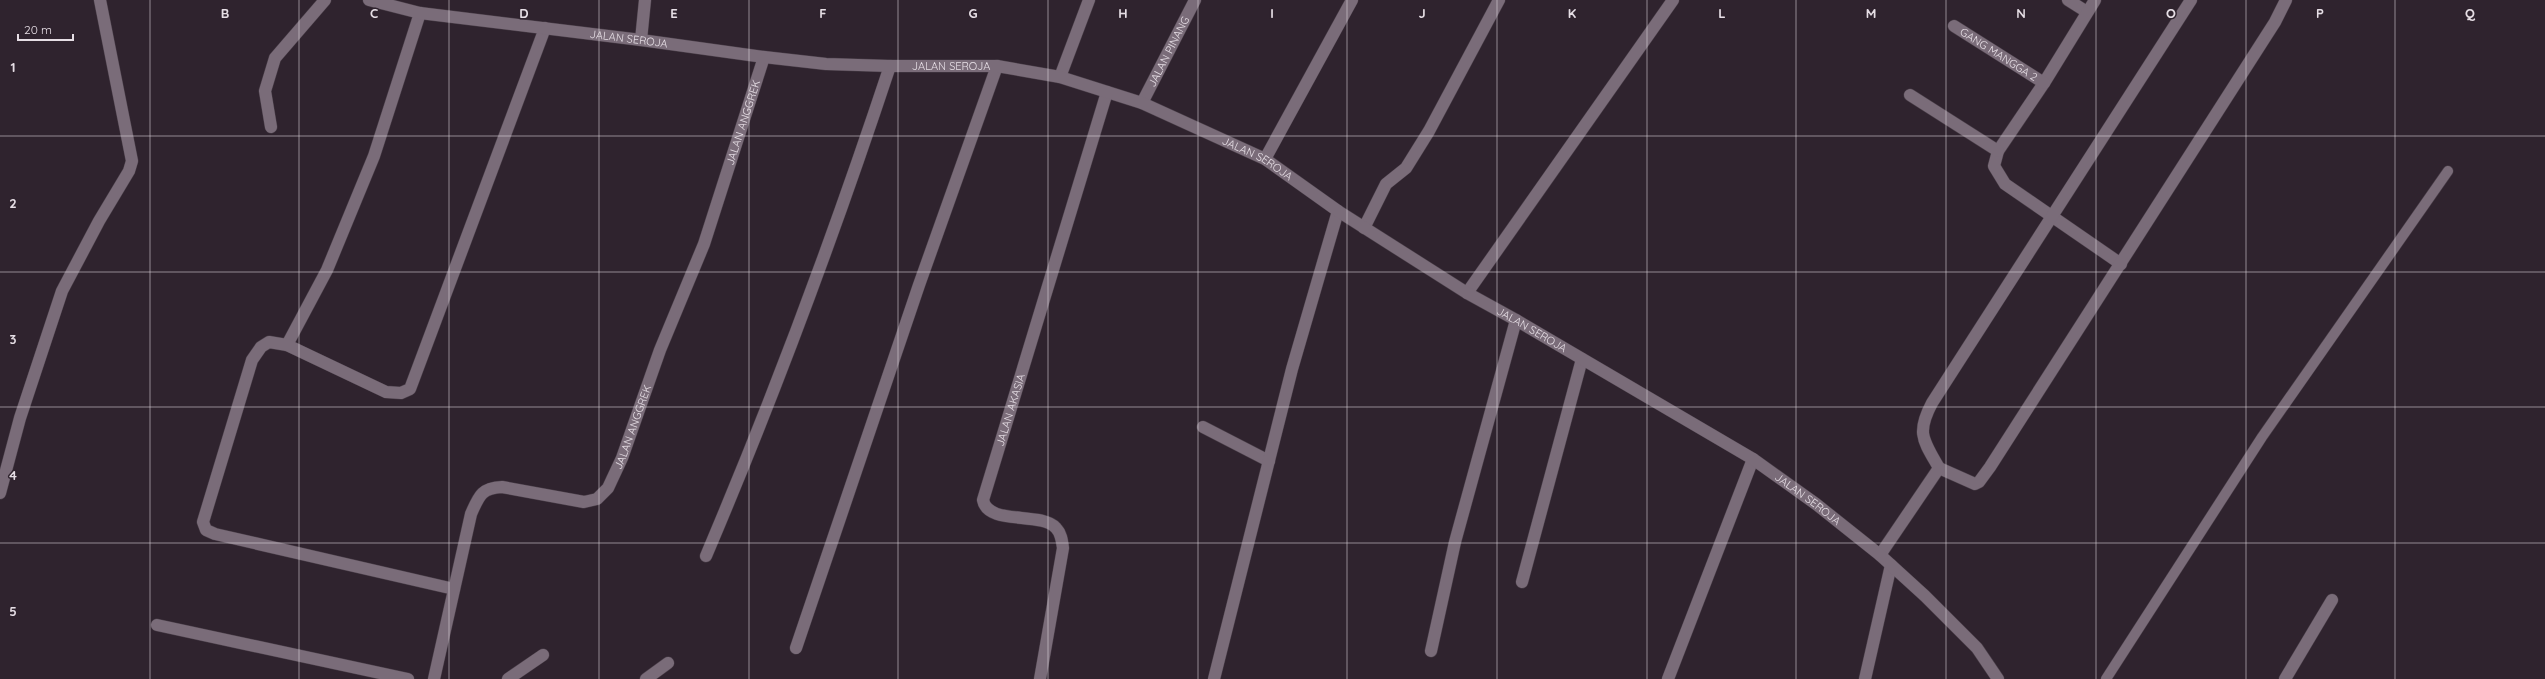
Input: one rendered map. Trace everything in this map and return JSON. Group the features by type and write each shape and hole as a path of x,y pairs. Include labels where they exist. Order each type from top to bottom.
{"street":[{"path":"0,493 20,418 62,292 99,221 126,176 132,161 100,0"},
{"path":"271,127 266,92 275,58 325,0"},
{"name":"JALAN SEROJA","path":"369,0 420,13 826,64 890,66 997,66 1060,77 1142,103 1265,159 1338,211 1467,293 1516,320 1753,459 1816,504 1880,555 1925,596 1977,648 1998,679"},
{"path":"641,40 645,0"},
{"path":"1060,77 1089,0"},
{"name":"JALAN PINANG","path":"1142,103 1194,0"},
{"path":"1265,159 1352,0"},
{"path":"1364,228 1386,184 1406,168 1429,131 1499,0"},
{"path":"1467,293 1674,0"},
{"path":"2068,0 2087,12"},
{"path":"2095,0 2044,83 1998,151 1994,166 2000,178 2051,217 2121,264"},
{"path":"2191,0 2051,217 1923,420 1922,437 1939,468 1971,483 1979,482 2121,264 2275,22 2286,0"},
{"path":"287,345 327,270 368,171 384,128 420,13"},
{"name":"GANG MANGGA 2","path":"1954,26 2044,83"},
{"path":"454,589 215,534 206,530 203,522 252,360 260,347 269,342 287,345 386,392 401,393 410,388 545,28"},
{"name":"JALAN ANGGREK","path":"434,679 471,514 478,497 489,488 502,487 584,502 597,499 608,488 622,458 660,350 704,244 764,57"},
{"path":"706,556 823,260 850,187 890,66"},
{"path":"796,648 919,285 997,66"},
{"name":"JALAN AKASIA","path":"1040,679 1063,548 1061,535 1050,522 993,513 984,506 983,500 1107,92"},
{"path":"1910,95 1998,151"},
{"path":"1214,679 1292,369 1338,211"},
{"path":"1432,651 1455,542 1516,320"},
{"path":"1522,582 1582,359"},
{"path":"1203,427 1269,461"},
{"path":"1668,679 1753,459"},
{"path":"1880,555 1939,468"},
{"path":"1865,679 1891,565"},
{"path":"2285,679 2332,600"},
{"path":"157,625 408,679"},
{"path":"508,679 543,655"},
{"path":"646,679 668,663"}],"lane":[{"path":"2106,679 2262,437 2448,172"}]}
